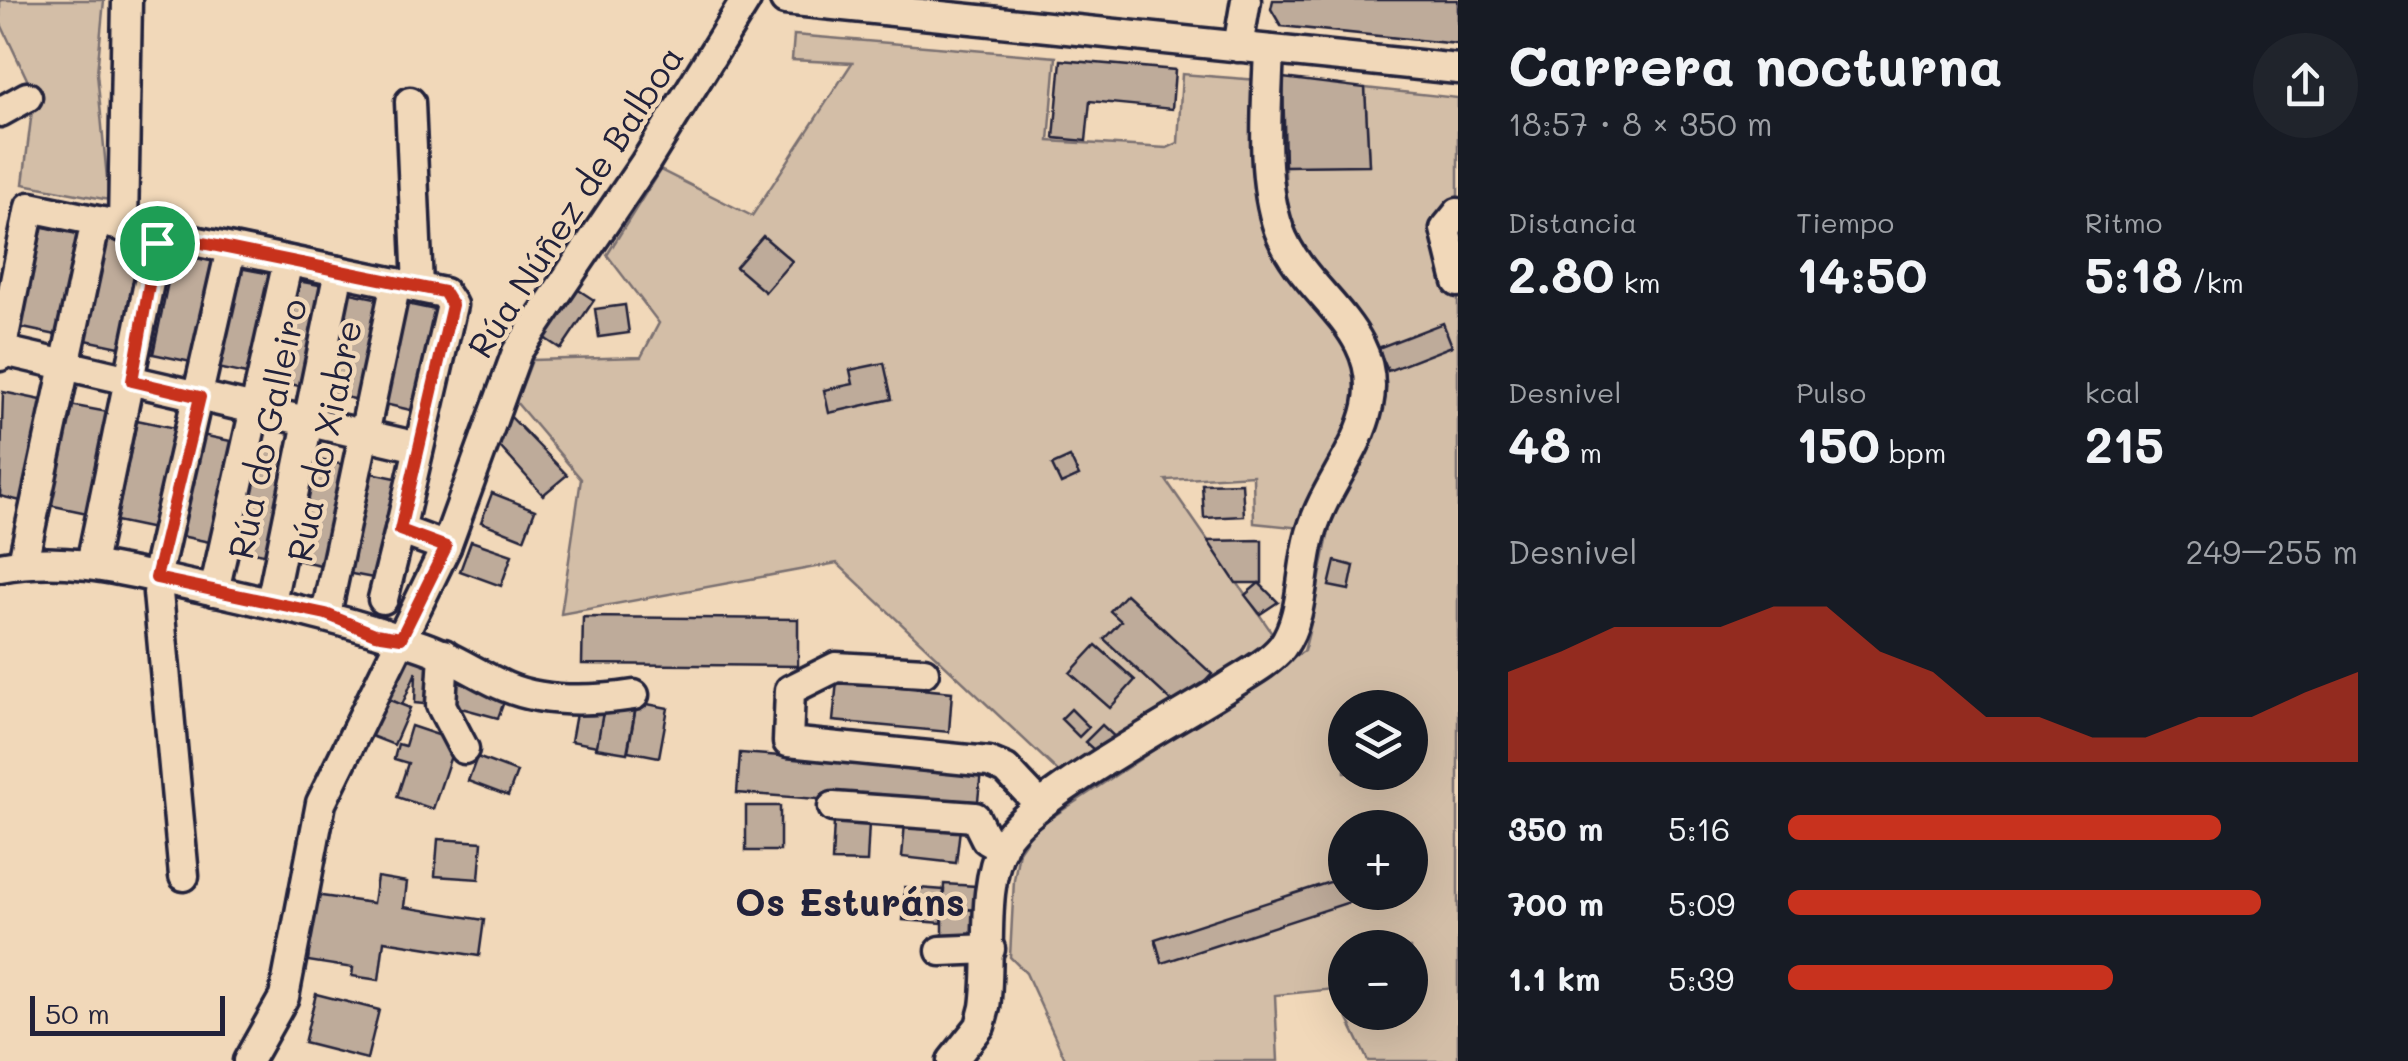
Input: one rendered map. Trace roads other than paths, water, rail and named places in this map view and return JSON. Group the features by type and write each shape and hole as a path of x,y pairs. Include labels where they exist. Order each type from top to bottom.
{"street":[{"path":"127,0 109,224 64,366 12,565 91,564 326,614 375,634 401,638 444,654 504,686 541,697 634,694"},
{"name":"Rúa Núñez de Balboa","path":"248,1061 284,997 321,803 446,547 517,352 678,113 746,0"},
{"path":"786,0 1458,69"},
{"path":"1238,46 1246,0"},
{"path":"952,1061 980,1026 990,949 993,879 1002,848 1019,822 1039,804 1168,725 1281,648 1294,620 1307,548 1320,504 1362,426 1370,384 1364,348 1291,253 1272,208 1268,50"},
{"path":"0,112 27,98"},
{"path":"410,102 420,288"},
{"path":"383,600 452,305 420,288 30,207 0,352 418,447"},
{"path":"1458,213 1445,229 1458,282"},
{"path":"91,564 132,381 158,234"},
{"path":"184,876 159,579 231,249"},
{"path":"214,591 288,261"},
{"name":"Rúa do Galleiro","path":"271,602 339,271"},
{"name":"Rúa do Xiabre","path":"326,614 364,435 420,288"},
{"path":"400,530 446,547"},
{"path":"444,654 441,706 464,749"},
{"path":"924,672 836,668 790,690 788,742 989,762 1006,769 1039,804"},
{"path":"833,807 974,816 986,840 1002,848"},
{"path":"941,951 990,949"}],"district":[{"name":"Os Esturáns","path":"850,903"}]}
